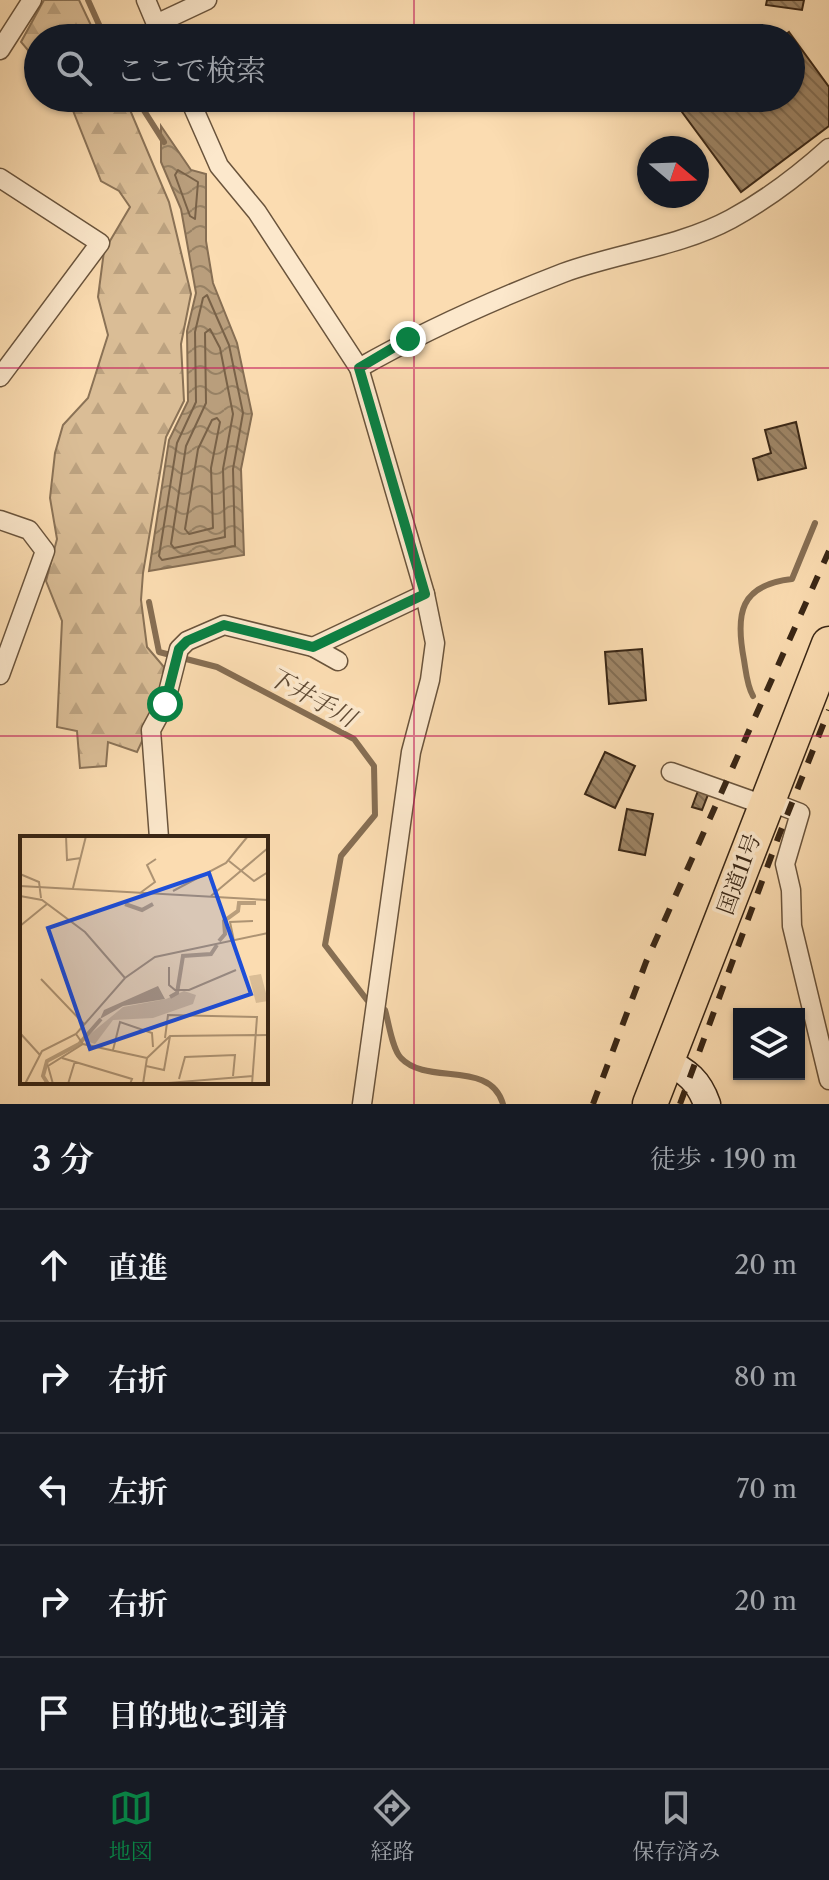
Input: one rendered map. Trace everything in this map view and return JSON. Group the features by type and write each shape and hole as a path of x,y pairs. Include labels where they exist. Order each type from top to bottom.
{"highway":[{"name":"国道11号","path":"650,1104 829,644"}],"street":[{"path":"0,50 32,0"},
{"path":"146,0 156,24"},
{"path":"170,24 207,0"},
{"path":"195,112 219,166 257,212 359,368 425,594 435,643 430,680 411,752 362,1104"},
{"path":"359,368 408,339 562,274 683,238 730,220 800,174 829,148"},
{"path":"0,178 100,243 0,377"},
{"path":"0,520 29,530 45,551 0,675"},
{"path":"313,647 425,594"},
{"path":"159,836 151,730 165,704 177,656 187,641 224,625 313,647 338,661"},
{"path":"671,772 800,813 785,864 791,890 792,926 829,1080"},
{"path":"665,1061 690,1074 701,1087 707,1104"}],"green space":[{"path":"44,0 79,0 90,24 31,24"},
{"path":"74,112 131,112 169,202 191,294 181,344 184,401 166,437 143,573 141,600 147,647 164,667 159,705 137,752 108,742 106,766 80,768 77,731 57,727 62,621 46,581 57,539 50,498 55,453 63,425 88,398 108,335 98,297 104,251 130,207 119,191 101,181"}],"water":[{"path":"161,126 191,170 206,174 206,241 213,283 237,343 252,414 241,469 244,555 149,571 169,440 188,401 187,331 196,293 181,209 161,162"}],"building":[{"path":"767,0 804,0 802,10 766,5"},
{"path":"805,54 829,87 829,126 741,192 709,149 709,136 700,136 682,112 805,112"},
{"path":"796,422 806,468 758,480 753,459 771,453 765,430"},
{"path":"642,649 646,700 609,704 605,652"},
{"path":"605,752 635,766 615,808 585,794"},
{"path":"699,788 709,792 702,810 692,807"},
{"path":"627,809 653,814 645,855 619,850"}],"waterway":[{"name":"下井手川","path":"88,0 99,24"},
{"name":"下井手川","path":"145,112 164,142"},
{"path":"753,696 741,643 740,628 745,604 761,588 792,579 815,523"},
{"name":"下井手川","path":"149,602 159,652 217,667 354,739 374,766 375,815 341,856 325,945 367,1000"},
{"name":"下井手川","path":"385,1010 393,1042 401,1058 426,1071 472,1077 485,1082 496,1090 503,1104"}],"railway":[{"path":"593,1104 646,962 829,551"},
{"path":"680,1104 778,838 829,710"}],"route":[{"path":"165,704 179,649 187,641 224,625 313,647 425,594 359,368 408,339"}]}
